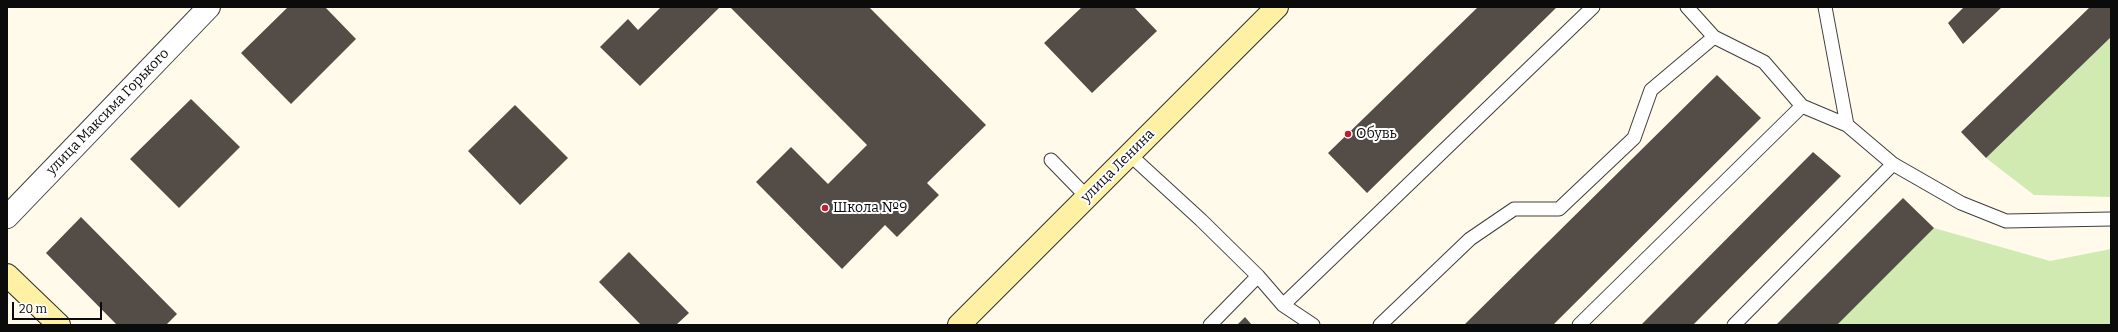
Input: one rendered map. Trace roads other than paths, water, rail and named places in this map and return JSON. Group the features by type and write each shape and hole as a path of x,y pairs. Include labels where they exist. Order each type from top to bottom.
{"street":[{"name":"улица Максима Горького","path":"7,217 209,7"},
{"name":"улица Ленина","path":"959,325 1277,7"},
{"path":"7,275 59,325"}],"lane":[{"path":"1283,305 1593,7"},
{"path":"1687,7 1714,37 1764,62 1802,106 1847,125 1894,164 1961,203 2006,221 2111,219"},
{"path":"1825,7 1847,125"},
{"path":"1380,325 1470,239 1514,209 1559,209 1634,138 1652,90 1714,37"},
{"path":"1579,325 1802,106"},
{"path":"1129,154 1201,220 1258,276 1283,305 1313,325"},
{"path":"1051,160 1087,197"},
{"path":"1734,325 1894,164"},
{"path":"1210,325 1258,276"}],"place":[{"name":"Обувь","path":"1348,134"},
{"name":"Школа №9","path":"825,208"}]}
